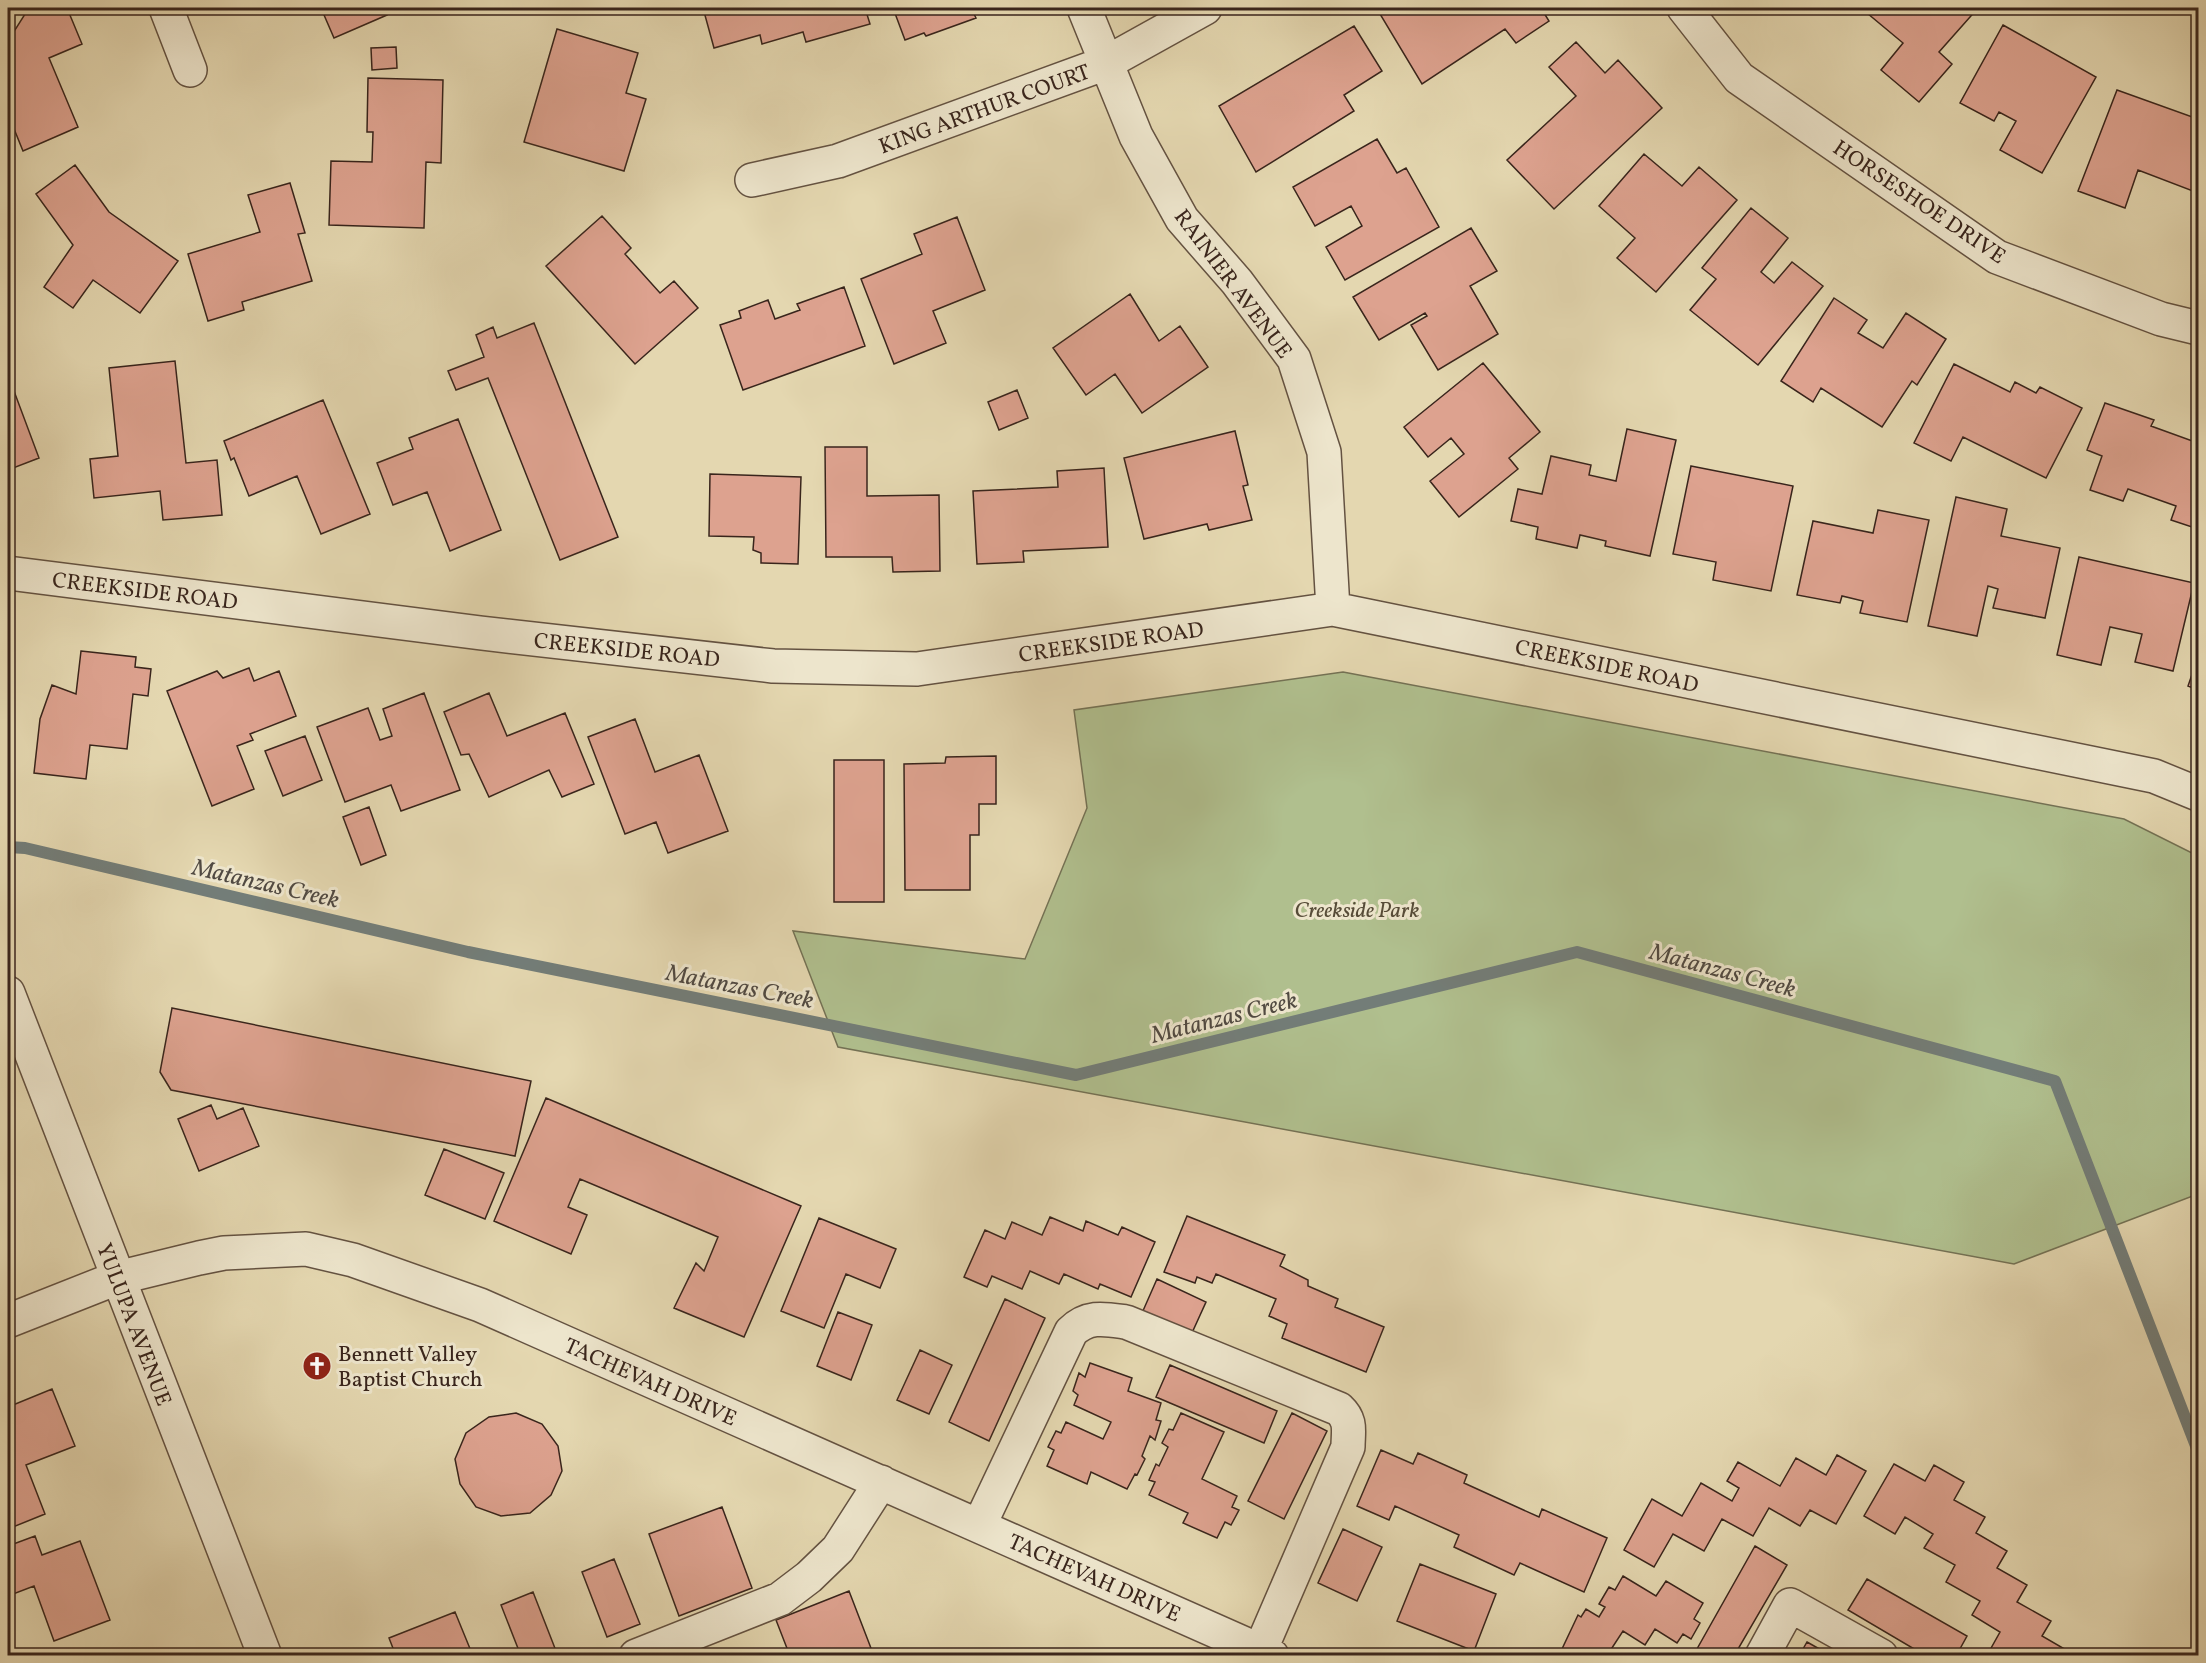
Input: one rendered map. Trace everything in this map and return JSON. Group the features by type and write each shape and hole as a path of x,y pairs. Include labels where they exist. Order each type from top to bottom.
{"street":[{"path":"166,8 190,70"},
{"name":"RAINIER AVENUE","path":"1084,8 1136,136 1182,219 1237,282 1294,358 1324,452 1333,609"},
{"name":"KING ARTHUR COURT","path":"752,180 838,161 1106,63 1205,8"},
{"name":"HORSESHOE DRIVE","path":"1684,8 1738,78 1997,257 2161,319 2199,328"},
{"name":"CREEKSIDE ROAD","path":"8,573 481,633 772,666 917,669 1333,609 2154,776 2199,794"},
{"name":"YULUPA AVENUE","path":"8,993 265,1656"},
{"name":"TACHEVAH DRIVE","path":"8,1321 117,1278 224,1253 306,1249 353,1260 480,1305 1266,1653"},
{"path":"979,1526 1071,1332 1080,1323 1090,1319 1126,1322 1339,1409 1347,1416 1349,1425 1347,1447 1266,1653"},
{"path":"636,1656 780,1599 809,1577 838,1549 881,1482"},
{"path":"1762,1656 1790,1605 1881,1656"}],"green space":[{"name":"Creekside Park","path":"1343,672 2124,819 2198,856 2198,1194 2014,1264 838,1047 793,931 1025,959 1087,808 1074,710"}],"building":[{"path":"40,8 67,8 82,44 49,58 78,127 23,151 8,114 8,34 15,30 25,14"},
{"path":"321,8 384,8 387,15 334,38"},
{"path":"703,8 865,8 870,24 806,42 803,32 762,44 760,35 714,48"},
{"path":"893,8 991,8 974,14 976,18 926,36 924,33 905,40"},
{"path":"1389,8 1541,8 1549,21 1516,43 1505,29 1422,84 1380,14"},
{"path":"1861,8 1978,8 1939,52 1952,64 1919,102 1881,70 1903,43"},
{"path":"2003,25 2096,77 2042,173 2000,150 2016,121 1999,112 1994,121 1960,103"},
{"path":"1354,26 1382,71 1344,95 1354,111 1256,172 1219,106"},
{"path":"557,29 638,53 626,93 646,99 624,171 524,142"},
{"path":"1576,42 1605,73 1618,60 1662,108 1554,209 1507,160 1576,96 1549,67"},
{"path":"396,47 397,68 372,70 371,48"},
{"path":"368,78 443,80 441,163 426,162 424,228 329,225 331,161 372,162 373,132 367,132"},
{"path":"2117,90 2198,119 2198,193 2138,170 2125,208 2078,191"},
{"path":"1377,139 1397,173 1406,168 1439,227 1345,280 1326,247 1362,226 1351,206 1315,226 1293,187"},
{"path":"1644,154 1682,186 1699,167 1737,200 1656,292 1617,258 1635,238 1599,206"},
{"path":"75,165 109,212 178,261 140,313 93,280 73,308 44,287 73,245 36,194"},
{"path":"290,183 305,233 298,234 312,281 242,302 244,310 208,321 188,254 260,232 248,195"},
{"path":"1751,208 1788,238 1761,272 1774,283 1792,262 1823,286 1758,365 1690,310 1716,279 1702,268"},
{"path":"602,216 631,248 625,254 660,293 674,281 698,308 635,364 546,266"},
{"path":"957,217 985,290 933,311 946,343 894,364 861,279 922,254 914,234"},
{"path":"1471,228 1497,271 1470,286 1498,334 1438,370 1411,325 1427,316 1425,313 1379,340 1353,297"},
{"path":"844,287 865,346 743,390 720,325 741,318 739,311 768,300 775,319 800,310 797,304"},
{"path":"1130,294 1159,341 1180,326 1208,367 1142,413 1115,374 1086,395 1053,348"},
{"path":"1834,298 1867,320 1858,333 1883,348 1906,313 1946,339 1917,385 1912,381 1882,427 1821,388 1813,402 1781,381"},
{"path":"534,323 618,537 560,560 488,378 456,390 448,371 484,357 476,335 493,327 497,338"},
{"path":"175,361 186,463 217,460 222,515 163,520 160,491 94,498 90,459 118,456 109,368"},
{"path":"1483,363 1540,432 1509,458 1518,469 1459,517 1430,481 1464,454 1451,438 1428,457 1404,427"},
{"path":"1954,364 2010,392 2015,382 2036,393 2040,387 2082,408 2046,478 1963,437 1951,461 1914,443"},
{"path":"8,375 39,458 8,470"},
{"path":"1017,390 1028,418 999,430 988,402"},
{"path":"323,400 370,514 321,534 297,476 249,496 234,458 231,460 224,441"},
{"path":"2105,403 2154,420 2151,426 2198,443 2198,529 2171,520 2176,506 2128,489 2123,501 2090,490 2102,456 2087,450"},
{"path":"458,419 501,530 450,551 427,492 393,505 377,463 413,449 409,438"},
{"path":"1627,429 1676,440 1650,556 1605,546 1606,541 1580,535 1577,548 1536,539 1538,527 1511,521 1518,489 1542,494 1551,456 1591,465 1589,475 1616,481"},
{"path":"1235,431 1248,485 1243,486 1252,520 1209,530 1207,524 1144,539 1124,458"},
{"path":"825,447 867,447 867,496 939,495 940,571 893,572 892,557 826,557"},
{"path":"1691,466 1793,486 1771,591 1713,580 1716,562 1673,554"},
{"path":"1104,468 1108,547 1023,551 1024,562 977,564 973,491 1058,487 1057,471"},
{"path":"710,474 801,477 798,564 761,563 761,553 753,550 754,537 709,536"},
{"path":"1956,497 2007,509 2001,536 2060,548 2045,618 1993,608 1998,589 1988,586 1977,636 1928,626"},
{"path":"1878,510 1929,520 1907,622 1860,613 1863,601 1842,596 1840,603 1797,595 1813,521 1873,533"},
{"path":"2079,557 2194,583 2173,671 2135,662 2142,634 2110,627 2101,665 2057,655"},
{"path":"81,651 136,657 135,667 151,669 148,696 133,694 127,749 90,745 86,779 34,773 40,719 52,685 76,694"},
{"path":"2198,657 2198,690 2188,686"},
{"path":"249,668 254,681 279,671 296,716 250,734 253,740 237,746 254,789 212,806 167,691 217,671 223,678"},
{"path":"424,693 460,790 401,811 391,785 345,802 317,727 368,708 380,740 392,736 383,709"},
{"path":"489,693 507,736 565,713 594,784 562,797 549,770 489,797 469,754 461,755 444,712"},
{"path":"635,719 655,772 699,755 728,831 668,853 656,822 625,834 588,737"},
{"path":"305,736 322,780 283,796 265,751"},
{"path":"996,756 996,804 979,804 979,835 970,835 970,890 905,890 904,764 945,763 946,757"},
{"path":"834,760 884,760 884,902 834,902"},
{"path":"369,807 386,855 361,865 343,817"},
{"path":"172,1008 531,1081 515,1156 171,1090 160,1072"},
{"path":"546,1098 801,1206 744,1337 674,1308 696,1263 704,1271 718,1237 580,1179 568,1207 587,1215 571,1254 494,1221"},
{"path":"211,1105 217,1119 243,1108 259,1146 199,1171 178,1119"},
{"path":"444,1149 504,1173 485,1219 425,1195"},
{"path":"1187,1216 1285,1255 1280,1266 1308,1280 1308,1286 1338,1299 1335,1307 1384,1327 1366,1372 1282,1338 1287,1324 1269,1316 1276,1299 1216,1274 1212,1283 1197,1277 1195,1283 1164,1272"},
{"path":"1050,1217 1083,1231 1086,1221 1118,1235 1122,1227 1155,1242 1131,1297 1100,1284 1098,1289 1064,1274 1059,1284 1030,1271 1022,1289 992,1276 987,1287 964,1277 985,1230 1005,1239 1012,1222 1042,1235"},
{"path":"819,1218 896,1249 880,1288 846,1274 824,1328 781,1311"},
{"path":"1157,1279 1206,1302 1191,1335 1142,1313"},
{"path":"1005,1299 1045,1318 989,1441 949,1422"},
{"path":"838,1312 872,1325 851,1380 817,1366"},
{"path":"920,1350 952,1365 929,1414 897,1400"},
{"path":"1090,1363 1132,1378 1128,1391 1161,1403 1156,1420 1161,1421 1155,1440 1150,1436 1142,1456 1145,1459 1127,1489 1091,1472 1087,1484 1047,1466 1054,1450 1048,1447 1056,1431 1061,1433 1066,1422 1103,1439 1111,1422 1074,1405 1078,1395 1073,1391 1079,1373 1085,1377"},
{"path":"1170,1365 1277,1411 1264,1443 1156,1397"},
{"path":"52,1389 75,1446 26,1465 45,1514 8,1529 8,1407"},
{"path":"516,1413 542,1424 558,1446 562,1471 551,1495 530,1513 501,1516 476,1507 460,1484 455,1459 466,1433 489,1417"},
{"path":"1181,1413 1224,1432 1202,1479 1237,1496 1232,1507 1239,1510 1231,1525 1225,1522 1217,1538 1183,1523 1188,1513 1149,1495 1155,1482 1149,1480 1156,1464 1159,1466 1168,1447 1162,1443 1169,1429 1173,1430"},
{"path":"1292,1413 1327,1431 1284,1519 1248,1501"},
{"path":"1381,1450 1413,1464 1418,1453 1467,1475 1464,1483 1539,1517 1542,1509 1607,1538 1584,1592 1520,1563 1514,1575 1454,1547 1459,1535 1395,1506 1389,1520 1357,1506"},
{"path":"1837,1455 1866,1471 1836,1524 1810,1510 1800,1526 1769,1508 1753,1536 1722,1519 1704,1551 1673,1534 1654,1567 1624,1550 1652,1499 1682,1516 1701,1483 1732,1501 1739,1488 1727,1481 1738,1462 1780,1486 1796,1458 1826,1475"},
{"path":"1894,1464 1925,1481 1934,1465 1964,1482 1954,1500 1985,1517 1976,1533 2007,1551 1997,1568 2027,1585 2017,1602 2051,1621 2042,1636 2068,1651 2065,1656 2000,1656 1990,1650 2000,1632 1972,1615 1980,1601 1946,1582 1955,1565 1924,1548 1933,1534 1905,1517 1895,1534 1864,1516"},
{"path":"722,1507 752,1588 679,1616 649,1534"},
{"path":"1343,1529 1382,1547 1357,1601 1318,1583"},
{"path":"35,1536 42,1555 80,1541 110,1620 54,1641 34,1586 8,1596 8,1546"},
{"path":"1755,1546 1787,1565 1734,1656 1693,1656"},
{"path":"614,1559 640,1624 607,1637 582,1572"},
{"path":"1420,1564 1496,1594 1474,1651 1397,1621"},
{"path":"1623,1576 1656,1596 1666,1581 1703,1603 1694,1619 1700,1623 1691,1639 1683,1634 1677,1643 1655,1629 1645,1645 1623,1631 1608,1654 1610,1656 1575,1656 1562,1649 1578,1615 1581,1617 1586,1609 1599,1617 1605,1607 1599,1604 1609,1587 1615,1590"},
{"path":"1867,1579 1967,1636 1956,1656 1926,1656 1848,1610"},
{"path":"849,1591 874,1656 790,1656 776,1620"},
{"path":"533,1592 558,1656 521,1656 501,1605"},
{"path":"455,1612 473,1656 396,1656 389,1638"},
{"path":"1807,1642 1832,1656 1799,1656"}],"waterway":[{"name":"Matanzas Creek","path":"8,847 25,848 468,952 1076,1075 1577,952 2055,1081 2198,1451"}],"place":[{"name":"Bennett Valley Baptist Church","path":"317,1366"}]}
